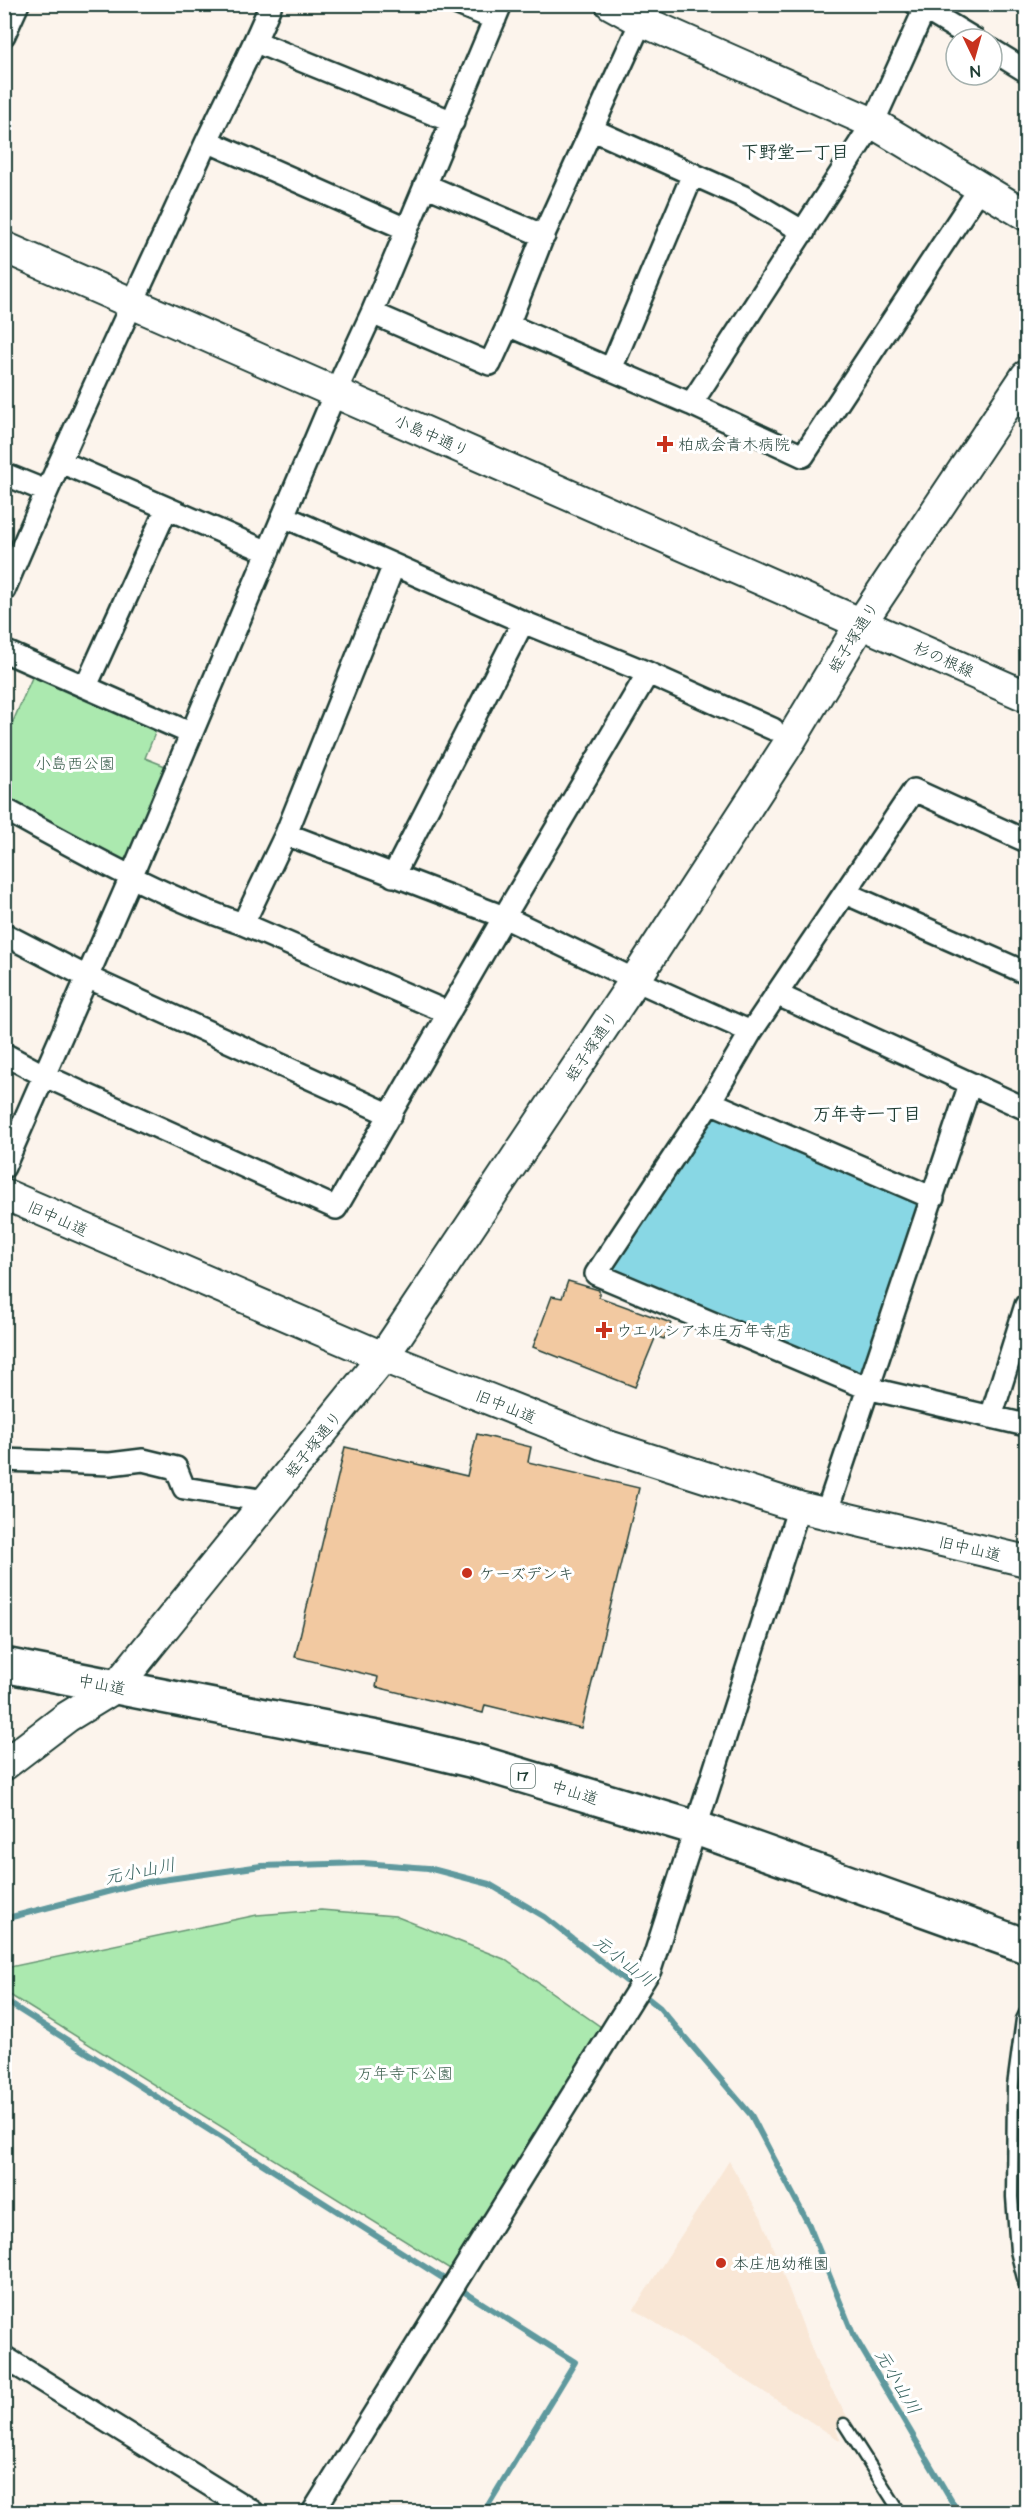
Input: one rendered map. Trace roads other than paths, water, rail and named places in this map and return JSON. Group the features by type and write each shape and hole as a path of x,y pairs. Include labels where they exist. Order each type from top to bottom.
{"highway":[{"name":"中山道","path":"4,1665 382,1739 474,1761 696,1827 1026,1946"}],"street":[{"path":"4,34 18,4"},
{"path":"4,590 46,491 207,141 256,42 271,4"},
{"path":"4,1167 131,877 190,733 335,393 372,313 498,12 458,4"},
{"path":"611,4 646,13 873,123 1026,214"},
{"path":"691,404 873,123 923,6 955,27"},
{"path":"372,313 490,364 591,129 646,13"},
{"path":"256,42 453,122"},
{"path":"1004,57 1026,71"},
{"path":"591,129 744,197 804,232"},
{"path":"207,141 406,229"},
{"path":"611,369 693,174"},
{"path":"425,185 544,236"},
{"path":"508,325 691,404 803,456 980,188"},
{"name":"小島中通り","path":"4,247 861,622"},
{"name":"蛭子塚通り","path":"4,1765 68,1717 116,1687 383,1357 635,980 787,746 861,622 1026,376"},
{"path":"61,462 166,510 268,552"},
{"path":"4,474 46,491"},
{"path":"86,686 166,510"},
{"path":"283,516 773,729"},
{"path":"243,924 286,834 394,565"},
{"path":"393,876 523,622"},
{"name":"杉の根線","path":"861,622 1026,696"},
{"path":"4,651 190,733"},
{"path":"4,1054 45,1076 336,1208 448,1012 648,673"},
{"path":"1026,841 914,790 751,1032 710,1102 596,1275 867,1388 1026,1425"},
{"path":"4,809 131,877 212,914 243,924 448,1012"},
{"path":"286,834 504,918 751,1032"},
{"path":"845,893 1026,973"},
{"path":"4,934 87,977 391,1115"},
{"path":"776,994 1026,1109"},
{"path":"313,2512 646,1977 696,1827 813,1511 867,1388 970,1084"},
{"path":"710,1102 933,1198"},
{"name":"旧中山道","path":"4,1194 383,1357 602,1444 813,1511 1026,1561"},
{"path":"991,1417 1026,1305"},
{"path":"4,1460 110,1464 143,1460 176,1467 184,1488 266,1501"},
{"path":"4,2357 253,2512"}],"lane":[{"path":"1026,2011 1022,2019 1013,2086 1012,2197 1016,2251 1026,2290"},
{"path":"844,2424 900,2512"}],"water":[{"path":"726,1115 917,1200 919,1210 867,1371 857,1374 617,1275 613,1265 709,1119"}],"waterway":[{"name":"元小山川","path":"4,1919 141,1883 261,1866 363,1863 428,1868 489,1884 545,1917 659,2007 751,2115 809,2225 853,2334 958,2512"},
{"path":"4,2000 575,2362 484,2512"}],"place":[{"name":"柏成会青木病院","path":"665,444"},
{"name":"ウエルシア本庄万年寺店","path":"604,1330"},
{"name":"ケーズデンキ","path":"467,1573"},
{"name":"本庄旭幼稚園","path":"721,2263"}],"district":[{"name":"下野堂一丁目","path":"795,152"},
{"name":"万年寺一丁目","path":"867,1114"}],"park label":[{"name":"小島西公園","path":"75,763"},
{"name":"万年寺下公園","path":"405,2073"}]}
